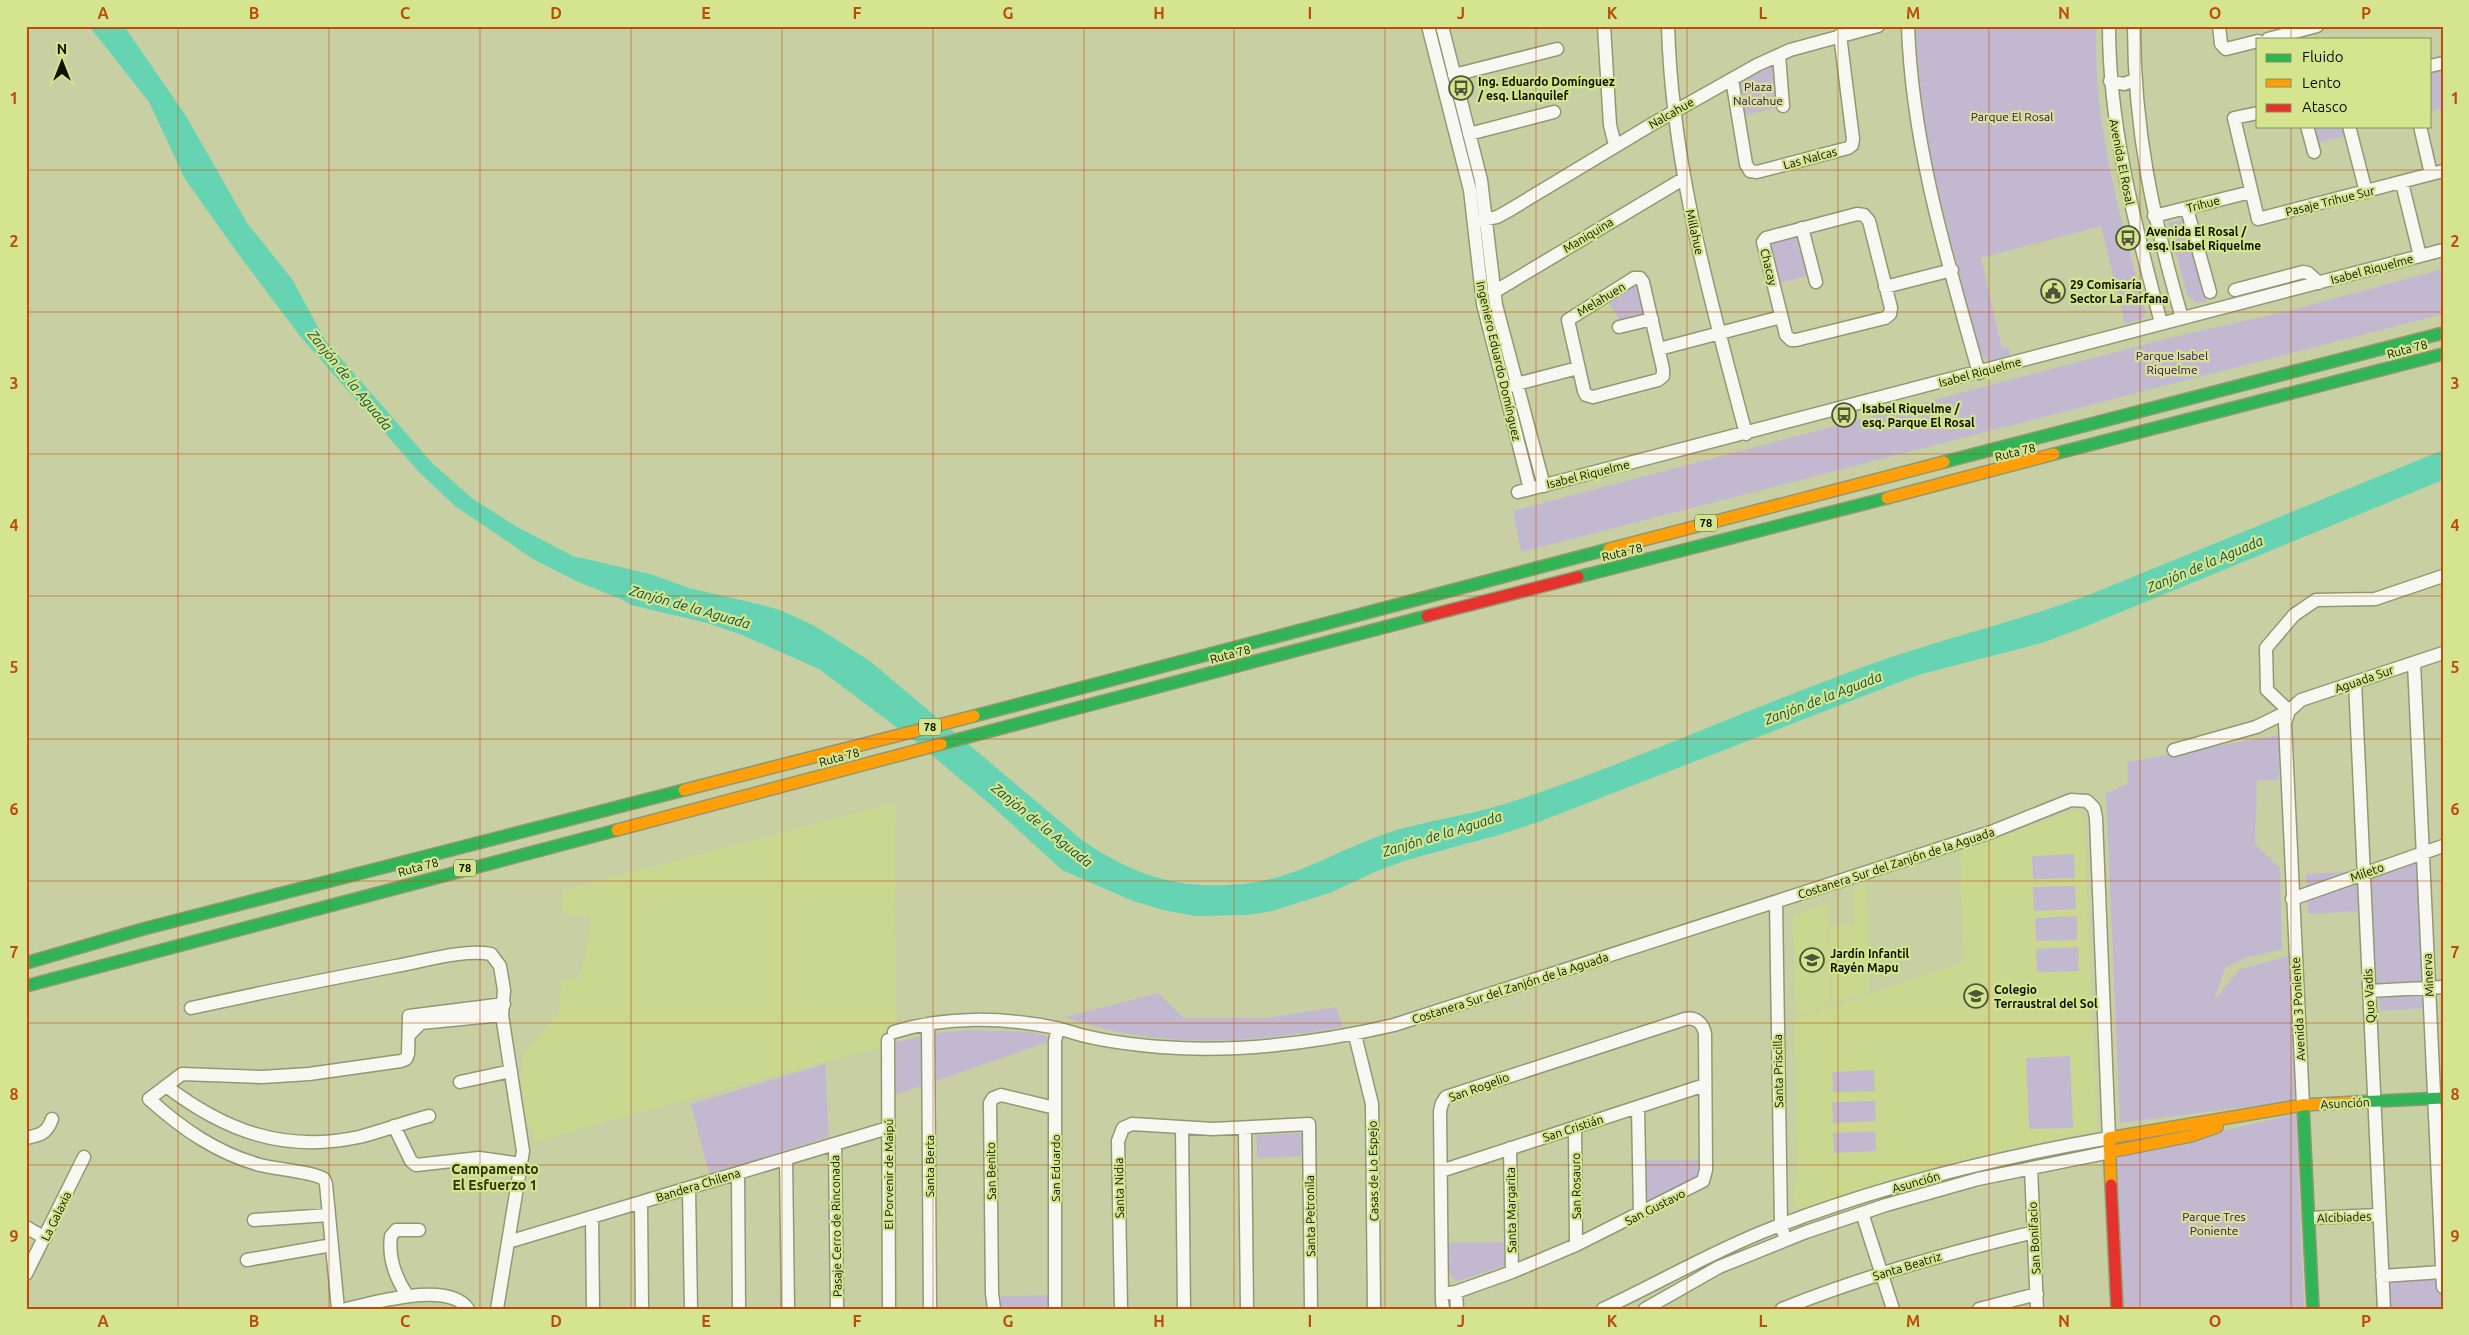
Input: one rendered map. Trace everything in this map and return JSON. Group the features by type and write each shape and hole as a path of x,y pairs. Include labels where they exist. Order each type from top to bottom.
{"main road":[{"name":"Ruta 78","path":"26,963 143,929 970,717 1450,590 2443,333"},
{"name":"Ruta 78","path":"26,986 905,753 2443,354"},
{"name":"Asunción","path":"2109,1138 2303,1105 2438,1098"},
{"name":"Avenida 3 Poniente","path":"2303,1105 2313,1309"},
{"name":"Asunción","path":"2110,1152 2191,1136 2247,1115"},
{"path":"2109,1138 2117,1309"}],"street":[{"name":"Ingeniero Eduardo Domínguez","path":"1428,26 1469,185 1480,220 1511,386 1524,491"},
{"name":"Ingeniero Eduardo Domínguez","path":"1442,26 1481,180 1481,292 1544,486"},
{"path":"1604,26 1610,125 1615,145"},
{"name":"Millahue","path":"1668,26 1674,111 1683,179 1746,434"},
{"name":"Nalcahue","path":"1480,220 1508,212 1615,145 1732,79 1779,55 1840,35 1878,26"},
{"path":"1908,26 1918,130 1979,372"},
{"name":"Avenida El Rosal","path":"2109,26 2110,81 2116,136 2126,187 2161,323"},
{"name":"Avenida El Rosal","path":"2134,26 2134,80 2141,148 2154,216 2182,318"},
{"path":"2219,26 2221,44 2224,48 2229,49 2256,42"},
{"path":"2272,38 2318,26"},
{"name":"Las Nalcas","path":"1732,79 1746,164 1750,171 1757,172 1848,148 1852,145 1853,138 1840,35"},
{"path":"1454,75 1557,50"},
{"path":"1779,55 1783,106"},
{"path":"2110,81 2119,84 2134,80"},
{"path":"1469,134 1554,112"},
{"path":"2251,192 2234,118 2256,113"},
{"path":"2308,128 2314,152"},
{"path":"2350,128 2366,192"},
{"path":"2420,256 2402,183 2437,173 2421,128"},
{"name":"Maniquina","path":"1494,292 1683,179"},
{"name":"Pasaje Trihue Sur","path":"2251,192 2258,219 2402,183"},
{"name":"Trihue","path":"2154,216 2251,192"},
{"path":"2187,209 2210,292"},
{"name":"Chacay","path":"1857,214 1864,215 1869,221 1886,287 1891,310 1885,318 1793,340 1786,335 1762,242 1766,238 1802,228 1857,214"},
{"path":"1802,228 1816,282"},
{"name":"Isabel Riquelme","path":"1524,491 2443,250"},
{"path":"1886,287 1952,270"},
{"path":"2235,290 2303,272 2308,273 2319,283"},
{"name":"Melahuen","path":"1638,277 1642,280 1659,349 1664,372 1660,379 1590,396 1585,393 1567,324 1571,317 1638,277"},
{"path":"1659,349 1781,316"},
{"path":"1619,327 1652,319"},
{"path":"1511,386 1578,368"},
{"path":"2289,711 2267,690 2266,648 2294,615 2316,600 2375,599 2443,576"},
{"name":"Aguada Sur","path":"2174,750 2256,727 2289,711 2301,700 2443,653"},
{"name":"Minerva","path":"2414,663 2429,988 2438,1098 2443,1287"},
{"name":"Quo Vadis","path":"2355,682 2384,1309"},
{"name":"Avenida 3 Poniente","path":"2289,711 2285,723 2303,1105"},
{"name":"Costanera Sur del Zanjón de la Aguada","path":"891,1036 928,1024 993,1020 1058,1028 1085,1036 1160,1047 1209,1049 1267,1047 1331,1040 1394,1025 1776,902 1991,832 2071,800 2087,800 2094,808 2096,818 2109,1138"},
{"name":"Mileto","path":"2292,899 2443,846"},
{"name":"Santa Priscilla","path":"1776,902 1781,1225 1785,1239"},
{"path":"191,1008 300,984 480,952 490,954 500,966 503,1010 522,1157 497,1309"},
{"path":"2369,991 2443,987"},
{"path":"338,1309 324,1179 259,1165 198,1138 175,1123 149,1100 182,1074 262,1077 309,1074 401,1061 408,1056 410,1034 421,1023 503,1010"},
{"name":"San Rogelio","path":"1443,1309 1441,1107 1446,1097 1685,1020 1693,1019 1699,1022"},
{"name":"San Gustavo","path":"1456,1292 1512,1272 1576,1245 1698,1185 1704,1179 1705,1034 1699,1022"},
{"name":"Santa Berta","path":"928,1024 930,1309"},
{"name":"San Eduardo","path":"1055,1309 1055,1041 1058,1028"},
{"name":"Casas de Lo Espejo","path":"1355,1035 1372,1104 1374,1309"},
{"name":"El Porvenir de Maipú","path":"890,1309 888,1128 891,1036"},
{"path":"460,1082 511,1071"},
{"name":"San Cristián","path":"1441,1171 1705,1085"},
{"path":"166,1086 218,1120 242,1130 282,1141 307,1143 340,1140 429,1116"},
{"name":"San Benito","path":"994,1306 992,1293 990,1103 993,1098 1001,1095 1055,1108"},
{"path":"1638,1107 1640,1214"},
{"path":"26,1138 42,1135 48,1129 52,1119"},
{"name":"Santa Nidia","path":"1121,1309 1120,1134 1125,1127 1132,1124 1182,1128 1245,1129 1309,1124"},
{"name":"Santa Petronila","path":"1309,1124 1311,1309"},
{"path":"394,1126 410,1161 416,1165 479,1158 522,1157"},
{"name":"Bandera Chilena","path":"508,1242 888,1128"},
{"path":"1182,1128 1184,1309"},
{"name":"San Rosauro","path":"1575,1128 1576,1245"},
{"path":"1245,1129 1247,1309"},
{"name":"Asunción","path":"1612,1307 1729,1247 1781,1225 1934,1176 2014,1157 2109,1138"},
{"name":"Pasaje Cerro de Rinconada","path":"835,1144 837,1309"},
{"name":"Santa Margarita","path":"1510,1148 1512,1272"},
{"name":"Asunción","path":"1645,1309 1719,1267 1785,1239 1927,1193 2031,1168 2110,1152"},
{"name":"La Galaxia","path":"26,1274 84,1157"},
{"path":"786,1158 788,1309"},
{"name":"San Bonifacio","path":"2031,1168 2037,1309"},
{"path":"738,1173 739,1309"},
{"path":"689,1188 690,1309"},
{"path":"641,1202 642,1309"},
{"path":"1862,1214 1892,1309"},
{"path":"254,1220 329,1215"},
{"name":"Alcibiades","path":"2309,1218 2379,1215"},
{"path":"592,1217 593,1309"},
{"path":"26,1227 45,1238"},
{"path":"407,1295 396,1275 392,1261 391,1236 396,1230 419,1230"},
{"name":"Santa Beatriz","path":"1782,1309 1881,1273 2034,1232"},
{"path":"247,1260 332,1245"},
{"path":"2382,1276 2442,1272"},
{"path":"1442,1294 1456,1292 1458,1309"},
{"path":"1979,1309 2037,1294"},
{"path":"346,1309 407,1295 440,1295 460,1301 468,1309"}],"shaded area":[{"path":"895,803 896,1042 534,1141 533,1128 525,1119 521,1075 524,1054 559,1013 561,981 578,979 584,962 589,934 590,916 564,915 562,891"},
{"name":"Colegio Terraustral del Sol","path":"2073,811 2078,811 2083,817 2097,1131 1981,1155 1922,1171 1804,1208 1796,1208 1792,1200 1797,1172 1795,1018 1964,963 1960,852"},
{"path":"1867,884 1869,991 1832,1003 1830,926 1854,925 1854,889"},
{"name":"Jardín Infantil Rayén Mapu","path":"1828,904 1830,1004 1796,1015 1793,916"}],"green space":[{"name":"Parque El Rosal","path":"1915,26 2096,26 2099,101 2104,136 2118,206 2146,313 2142,319 2125,324 2101,226 1981,258 2002,348 2009,347 2010,355 1989,362 1979,351 1931,162 1923,117"},
{"name":"Plaza Nalcahue","path":"1770,65 1776,70 1779,107 1742,116 1738,83"},
{"path":"2439,66 2443,80 2443,108 2432,111 2432,68"},
{"path":"2313,128 2344,128 2346,136 2317,143"},
{"path":"2185,219 2207,301 2196,303 2187,295 2168,223"},
{"path":"1796,235 1808,276 1780,283 1770,243"},
{"name":"Parque Isabel Riquelme","path":"2443,269 2443,314 1521,552 1513,511 2169,338 2292,310"},
{"path":"1635,283 1638,284 1646,316 1621,323 1607,300"},
{"path":"2279,735 2279,780 2257,780 2255,844 2280,868 2282,949 2246,958 2225,968 2214,1001 2240,969 2290,956 2295,1094 2292,1101 2120,1123 2106,794 2128,783 2127,762"},
{"path":"2074,854 2075,878 2033,879 2032,856"},
{"path":"2418,863 2424,981 2376,984 2370,877"},
{"path":"2361,871 2363,911 2308,914 2306,874"},
{"path":"2075,886 2076,909 2034,911 2033,887"},
{"path":"2077,916 2077,940 2036,941 2035,918"},
{"path":"2078,947 2079,971 2037,972 2036,949"},
{"path":"1158,993 1184,1018 1265,1018 1336,1007 1343,1027 1308,1033 1238,1040 1168,1039 1133,1035 1099,1028 1065,1017"},
{"path":"2426,994 2427,1008 2380,1011 2379,997"},
{"path":"971,1030 1030,1032 1047,1036 1048,1042 895,1095 896,1042 943,1032"},
{"path":"2070,1056 2073,1128 2029,1129 2026,1058"},
{"path":"825,1064 829,1137 709,1174 691,1104"},
{"path":"1874,1070 1875,1091 1833,1092 1832,1072"},
{"path":"1875,1101 1876,1121 1833,1123 1832,1102"},
{"name":"Parque Tres Poniente","path":"2296,1114 2304,1309 2122,1309 2117,1155"},
{"path":"1875,1131 1876,1151 1834,1153 1833,1133"},
{"path":"1302,1133 1304,1156 1257,1158 1256,1135"},
{"path":"1646,1160 1699,1160 1699,1175 1647,1202"},
{"path":"1506,1242 1506,1265 1459,1281 1451,1275 1448,1265 1449,1243"},
{"path":"2441,1276 2443,1309 2388,1309 2386,1279"},
{"path":"1049,1295 1049,1309 1001,1309 1001,1296"}],"water":[{"name":"Zanjón de la Aguada","path":"89,26 124,26 186,116 247,223 292,279 325,340 432,463 473,499 517,527 573,556 650,574 689,588 780,610 813,625 870,661 1082,840 1116,861 1151,876 1169,881 1188,884 1228,885 1252,883 1275,878 1316,863 1378,836 1520,799 1607,768 1866,666 2091,594 2443,450 2443,480 2042,643 1918,675 1541,821 1502,834 1407,860 1377,871 1332,892 1272,911 1248,915 1196,916 1163,910 1133,901 1062,870 992,806 915,741 819,669 742,635 707,623 631,605 576,581 533,559 455,506 419,472 300,336 185,179 149,102"}],"traffic: fast":[{"path":"1944,462 2443,333"},
{"path":"2054,454 2443,354"},
{"path":"1578,577 1887,498"},
{"path":"974,716 1609,549"},
{"path":"941,744 1427,616"},
{"path":"26,963 143,929 684,790"},
{"path":"26,986 617,830"},
{"path":"2357,1102 2443,1098"},
{"path":"2303,1105 2313,1309"}],"traffic: slow":[{"path":"1887,498 2054,454"},
{"path":"1609,549 1944,462"},
{"path":"684,790 974,716"},
{"path":"617,830 941,744"},
{"path":"2111,1185 2109,1138 2303,1105 2357,1102"},
{"path":"2110,1152 2191,1136 2217,1127"}],"traffic: jam":[{"path":"1427,616 1578,577"},
{"path":"2111,1185 2117,1309"}],"place":[{"name":"Ing. Eduardo Domínguez / esq. Llanquilef","path":"1461,88"},
{"name":"Avenida El Rosal / esq. Isabel Riquelme","path":"2128,238"},
{"name":"29 Comisaría Sector La Farfana","path":"2053,291"},
{"name":"Isabel Riquelme / esq. Parque El Rosal","path":"1844,415"},
{"name":"Jardín Infantil Rayén Mapu","path":"1812,960"},
{"name":"Colegio Terraustral del Sol","path":"1976,996"}],"district":[{"name":"Campamento El Esfuerzo 1","path":"495,1178"}]}
